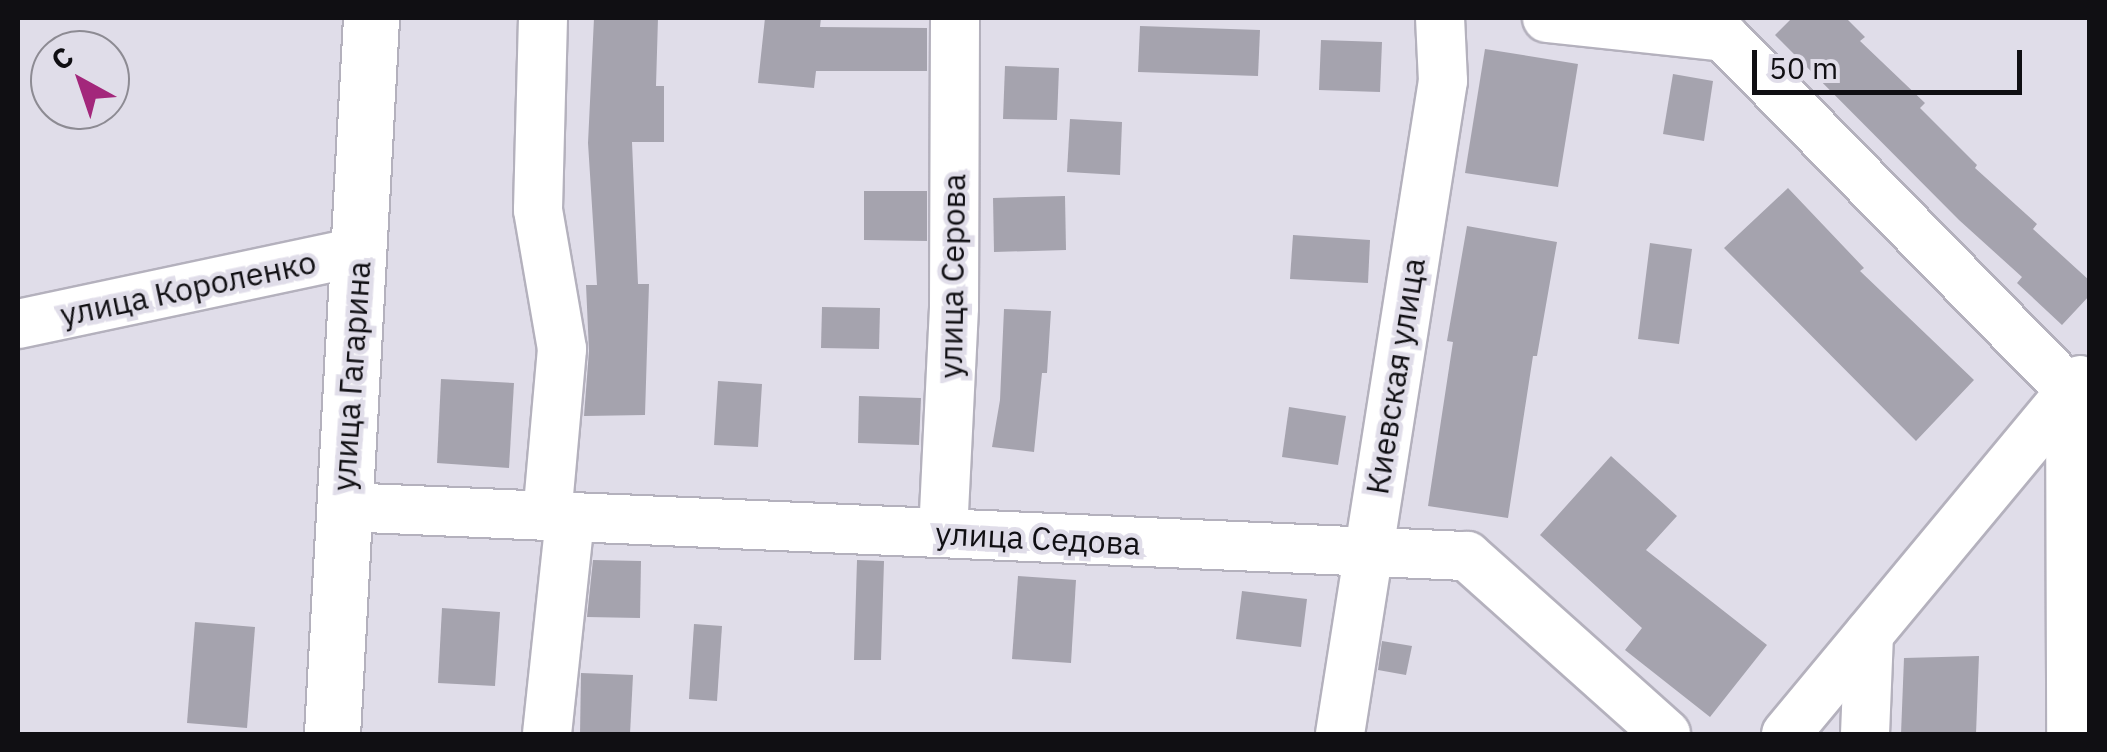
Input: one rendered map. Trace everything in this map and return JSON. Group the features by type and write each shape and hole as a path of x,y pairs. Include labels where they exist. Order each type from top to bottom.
{"main road":[{"name":"улица Гагарина","path":"332,734 371,18"}],"lane":[{"path":"543,18 538,210 562,349 547,734"},
{"name":"улица Серова","path":"942,534 954,307 955,18"},
{"name":"Киевская улица","path":"1340,734 1444,81 1440,18"},
{"path":"1547,18 1734,27 2080,380 2071,734"},
{"name":"улица Короленко","path":"18,324 358,252"},
{"path":"1786,734 2080,380"},
{"name":"улица Седова","path":"342,507 1467,556 1666,734"},
{"path":"1865,734 1869,634"}],"building":[{"path":"594,18 658,18 656,86 664,86 664,142 632,142 638,284 649,284 645,415 584,416 589,351 586,285 597,285 588,143"},
{"path":"765,18 821,18 820,27 927,28 927,71 816,71 814,88 758,83"},
{"path":"1792,18 1846,18 1865,37 1860,41 1925,103 1920,108 1977,165 1975,168 2037,224 2033,229 2090,281 2090,295 2062,325 2017,283 2022,277 1959,220 1775,35"},
{"path":"1140,26 1260,30 1258,76 1138,72"},
{"path":"1321,40 1382,42 1380,92 1319,90"},
{"path":"1485,49 1578,64 1558,187 1465,173"},
{"path":"1005,66 1059,68 1057,120 1003,119"},
{"path":"1673,74 1713,81 1704,141 1663,134"},
{"path":"1070,119 1122,122 1120,175 1067,172"},
{"path":"1788,188 1864,268 1860,271 1974,380 1916,441 1724,248"},
{"path":"864,191 927,191 927,241 864,240"},
{"path":"1065,196 1066,250 994,252 993,198"},
{"path":"1467,226 1557,242 1537,356 1533,356 1508,518 1428,506 1453,342 1447,341"},
{"path":"1293,235 1370,240 1368,283 1290,279"},
{"path":"1650,243 1692,249 1679,344 1638,339"},
{"path":"822,307 880,308 879,349 821,348"},
{"path":"1004,309 1051,311 1047,373 1042,373 1034,452 992,447 1000,400"},
{"path":"441,379 514,383 509,468 437,463"},
{"path":"718,381 762,384 758,447 714,445"},
{"path":"859,396 921,398 919,445 858,443"},
{"path":"1289,407 1346,416 1338,465 1282,457"},
{"path":"1611,456 1677,516 1646,550 1767,645 1710,717 1625,650 1642,628 1540,535"},
{"path":"593,560 641,561 640,618 587,617"},
{"path":"857,560 884,561 881,660 854,660"},
{"path":"1018,576 1076,580 1071,663 1012,659"},
{"path":"1242,591 1307,599 1301,647 1236,639"},
{"path":"442,608 500,612 495,686 438,683"},
{"path":"195,622 255,627 247,728 187,723"},
{"path":"694,624 722,626 717,701 689,699"},
{"path":"1382,641 1412,646 1406,675 1378,670"},
{"path":"1979,656 1976,734 1901,734 1904,658"},
{"path":"581,673 633,675 630,734 580,734"}]}
